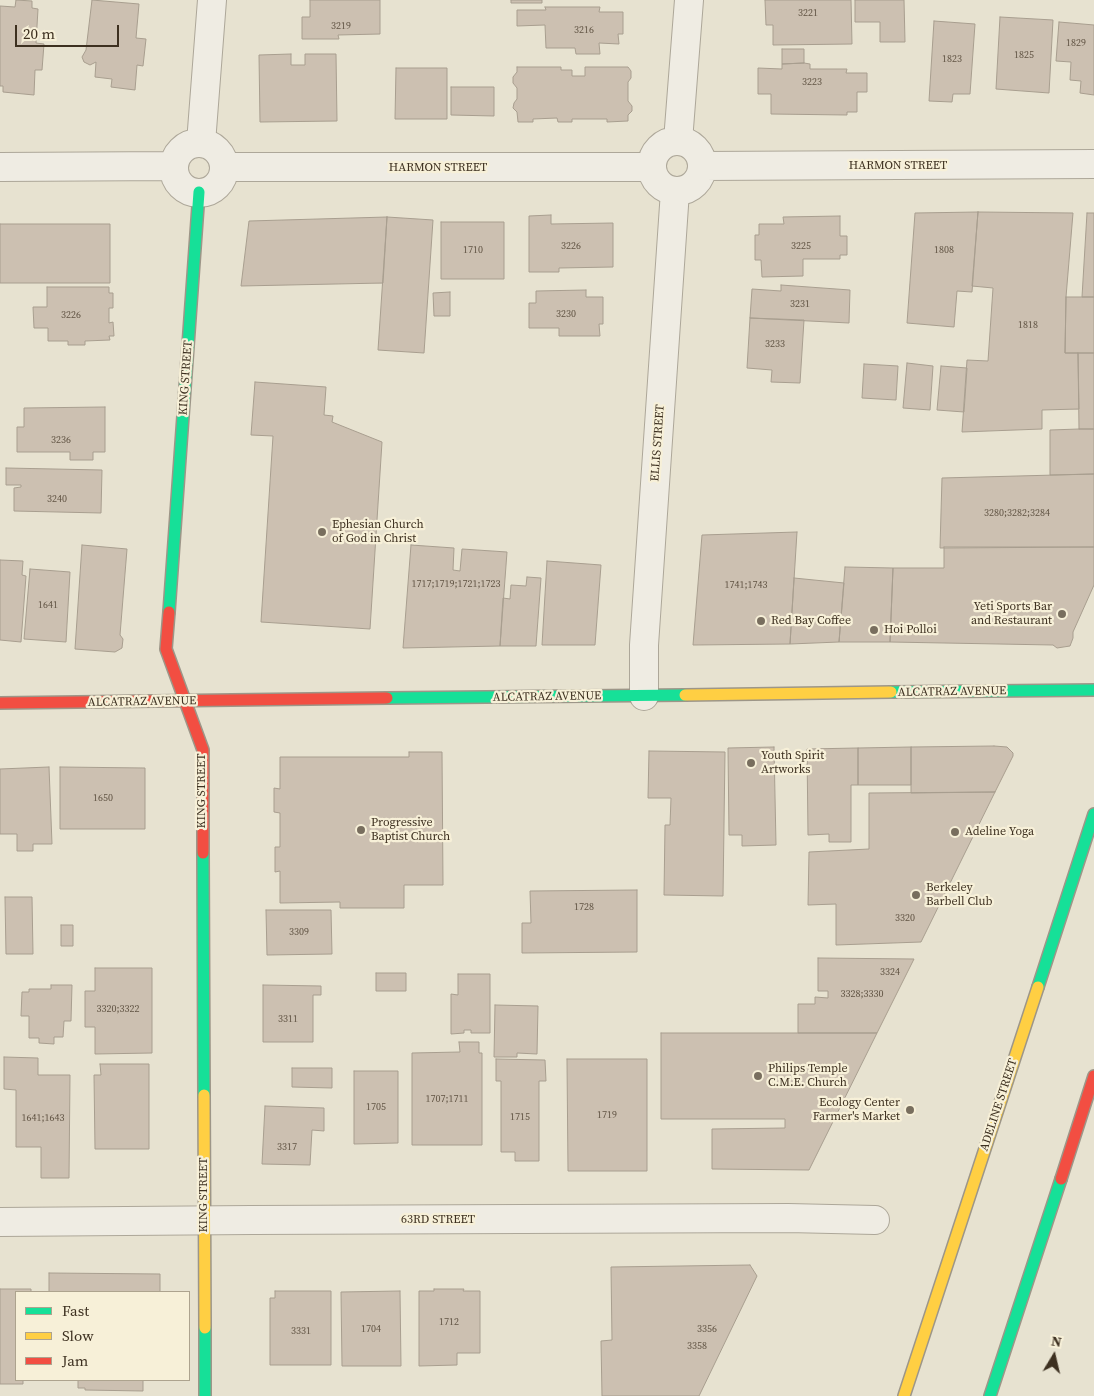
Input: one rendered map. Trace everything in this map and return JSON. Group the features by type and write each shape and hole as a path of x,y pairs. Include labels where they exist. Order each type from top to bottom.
{"street":[{"path":"202,143 212,0"},
{"path":"678,141 689,0"},
{"path":"678,141 693,147 698,152 702,166 696,182 683,190 675,191 668,190 657,181 652,167 655,154 659,148 678,141"},
{"path":"194,143 202,143 215,148 223,160 224,167 220,182 214,188 199,192 184,188 175,174 174,166 180,151 194,143"},
{"name":"HARMON STREET","path":"702,166 1094,164"},
{"path":"0,167 174,166"},
{"name":"HARMON STREET","path":"224,167 652,167"},
{"name":"ELLIS STREET","path":"644,696 644,645 675,191"},
{"name":"KING STREET","path":"199,192 166,649 202,750 205,1396"},
{"name":"ALCATRAZ AVENUE","path":"0,703 1094,690"},
{"name":"ADELINE STREET","path":"904,1396 1094,814"},
{"path":"990,1396 1094,1076"},
{"name":"63RD STREET","path":"0,1222 778,1218 875,1220"}],"building":[{"path":"16,0 32,1 32,8 38,9 36,43 44,44 42,70 35,70 34,95 3,92 3,86 0,86 0,6 15,7"},
{"path":"92,0 139,4 136,38 146,39 143,66 137,65 135,90 111,87 112,79 95,77 96,62 90,65 84,62 82,57 86,50"},
{"path":"310,0 380,0 380,34 338,35 339,39 302,39 302,17 310,17"},
{"path":"511,0 542,0 542,3 511,3"},
{"path":"765,0 851,0 852,44 773,45 773,25 766,25"},
{"path":"855,0 904,0 905,42 880,42 880,22 855,22"},
{"path":"545,7 600,7 599,12 623,12 623,34 618,34 619,44 599,43 600,54 576,54 575,48 546,48 545,25 517,26 517,10 546,10"},
{"path":"1000,17 1053,20 1049,93 996,89"},
{"path":"934,21 975,24 970,94 953,94 952,102 929,101"},
{"path":"1059,22 1094,25 1094,95 1080,93 1081,81 1070,80 1071,62 1056,61"},
{"path":"782,49 804,49 804,63 782,64"},
{"path":"291,54 291,65 305,65 305,54 336,54 337,121 260,122 259,55"},
{"path":"782,64 810,64 810,69 847,69 846,73 867,73 867,92 857,92 857,112 847,112 847,115 771,114 771,94 758,94 758,68 782,69"},
{"path":"517,67 561,67 561,70 572,70 572,76 585,76 585,67 628,67 631,71 631,78 628,82 628,101 632,106 632,111 628,115 628,121 607,122 607,119 572,119 572,122 558,122 557,118 533,119 533,122 518,122 517,112 513,108 517,99 517,88 513,83 513,77 517,72"},
{"path":"396,68 447,68 447,119 395,119"},
{"path":"451,87 494,87 494,116 451,115"},
{"path":"978,212 1073,213 1066,297 1065,353 1078,353 1079,409 1042,410 1042,429 962,432 967,360 988,361 993,288 972,286"},
{"path":"978,212 972,292 957,291 954,327 907,323 915,213"},
{"path":"1087,213 1094,213 1094,297 1082,297"},
{"path":"551,215 551,224 613,223 613,267 559,268 559,272 529,272 529,216"},
{"path":"840,216 840,236 847,236 847,255 840,255 840,259 803,259 803,276 762,277 761,260 755,260 755,235 759,235 759,224 784,224 783,217"},
{"path":"387,217 433,220 424,353 378,350"},
{"path":"387,217 383,283 241,286 249,221"},
{"path":"441,222 504,222 504,279 441,279"},
{"path":"0,224 110,224 110,283 0,283"},
{"path":"781,285 850,290 849,323 750,318 752,289 781,291"},
{"path":"47,287 109,287 109,293 113,293 113,308 109,308 109,323 113,322 114,336 109,336 110,340 85,341 85,345 68,345 68,341 48,341 48,328 34,328 33,307 47,307"},
{"path":"586,290 586,297 603,297 603,324 599,324 600,336 559,336 559,328 529,328 529,303 536,303 536,291"},
{"path":"450,292 450,316 434,316 433,293"},
{"path":"1066,297 1094,297 1094,353 1065,353"},
{"path":"750,318 804,320 800,383 771,382 772,370 747,368"},
{"path":"1078,353 1094,353 1094,429 1079,429"},
{"path":"907,363 933,366 930,410 903,408"},
{"path":"864,364 898,366 896,400 862,398"},
{"path":"941,366 967,368 964,412 937,410"},
{"name":"Ephesian Church of God in Christ","path":"255,382 326,387 324,415 333,416 332,422 382,442 370,629 261,622 273,436 251,435"},
{"path":"105,407 105,452 93,452 93,460 70,460 70,452 17,452 17,427 24,427 24,408"},
{"path":"1094,429 1094,474 1050,475 1050,430"},
{"path":"6,468 102,470 101,513 14,511 14,488 21,487 21,485 6,485"},
{"path":"1094,474 1094,547 940,548 942,478"},
{"path":"797,532 790,644 693,645 702,535"},
{"path":"82,545 127,549 120,635 123,639 122,648 115,652 75,649"},
{"path":"411,545 454,548 453,570 460,571 462,549 507,552 500,646 403,648"},
{"path":"944,547 1094,547 1094,585 1073,632 1070,646 1057,648 1053,645 890,642 893,568 944,568"},
{"path":"0,560 23,561 22,575 26,576 21,642 0,640"},
{"path":"547,561 601,565 595,645 542,645"},
{"path":"845,567 893,568 890,642 839,642"},
{"path":"30,569 70,572 66,642 24,639"},
{"path":"527,577 541,578 536,646 500,646 503,598 510,599 511,585 526,586"},
{"path":"794,578 844,583 839,642 790,644"},
{"path":"774,747 776,845 742,846 742,835 729,835 728,748"},
{"path":"911,747 1007,747 1013,753 995,792 911,793"},
{"path":"911,747 911,785 858,785 858,748"},
{"path":"858,748 858,785 851,785 851,842 829,842 829,834 808,835 807,749"},
{"path":"649,751 725,752 723,896 664,895 665,825 670,825 671,798 648,798"},
{"name":"Progressive Baptist Church","path":"409,752 442,752 443,885 404,885 404,908 340,908 340,902 280,903 280,871 275,872 275,847 280,847 280,813 274,812 274,788 280,789 280,757 409,757"},
{"path":"49,767 52,844 33,844 33,851 17,851 17,834 0,834 0,769"},
{"path":"60,767 145,768 145,829 60,829"},
{"path":"995,792 921,942 836,945 836,904 808,905 809,852 869,849 869,793"},
{"path":"637,890 637,952 522,953 522,923 531,923 530,891"},
{"path":"5,897 32,897 33,954 6,954"},
{"path":"266,910 331,910 332,954 267,955"},
{"path":"61,925 73,925 73,946 61,946"},
{"path":"818,958 914,959 877,1033 798,1033 798,1004 815,1004 815,997 828,998 828,991 818,991"},
{"path":"95,968 152,968 152,1053 95,1054 95,1027 85,1027 85,991 95,991"},
{"path":"376,973 406,973 406,991 376,991"},
{"path":"458,974 490,974 490,1033 471,1033 471,1030 464,1030 464,1033 451,1034 451,994 458,995"},
{"path":"51,985 72,985 71,1021 64,1021 63,1037 54,1037 54,1044 39,1043 39,1038 29,1038 29,1016 21,1016 22,992 29,992 29,989 51,989"},
{"path":"263,985 321,986 321,995 313,995 313,1042 263,1042"},
{"path":"495,1005 538,1006 537,1054 517,1053 517,1057 494,1057"},
{"name":"Philips Temple C.M.E. Church","path":"661,1033 877,1033 809,1170 712,1169 712,1129 785,1128 785,1119 661,1119"},
{"path":"459,1042 479,1042 479,1053 482,1053 482,1145 412,1145 412,1053 460,1052"},
{"path":"4,1057 38,1058 38,1075 70,1075 69,1178 41,1178 41,1147 16,1147 16,1090 4,1089"},
{"path":"496,1059 545,1060 546,1081 539,1081 539,1161 515,1161 515,1152 501,1152 501,1081 496,1081"},
{"path":"567,1059 647,1059 647,1171 568,1171"},
{"path":"100,1064 149,1064 149,1149 95,1149 94,1075 101,1075"},
{"path":"292,1068 332,1068 332,1088 292,1087"},
{"path":"354,1071 398,1071 398,1143 354,1144"},
{"path":"265,1106 324,1108 324,1131 312,1130 310,1165 262,1164"},
{"path":"750,1265 757,1276 699,1396 602,1396 601,1341 612,1340 611,1267"},
{"path":"49,1273 160,1274 160,1291 49,1291"},
{"path":"0,1289 31,1289 31,1291 15,1291 15,1381 23,1381 23,1384 0,1384"},
{"path":"434,1289 480,1291 480,1353 457,1353 457,1365 419,1366 419,1291 434,1291"},
{"path":"275,1291 331,1291 331,1365 270,1365 270,1298 275,1298"},
{"path":"400,1291 401,1366 342,1366 341,1292"},
{"path":"78,1381 143,1381 143,1391 85,1390 85,1388 78,1388"}],"traffic: fast":[{"path":"169,612 199,192"},
{"path":"891,692 1094,690"},
{"path":"387,698 685,695"},
{"path":"1038,987 1094,814"},
{"path":"203,853 204,1095"},
{"path":"990,1396 1061,1179"},
{"path":"205,1328 205,1396"}],"traffic: slow":[{"path":"685,695 891,692"},
{"path":"904,1396 1038,987"},
{"path":"204,1095 205,1328"}],"traffic: jam":[{"path":"169,612 166,649 203,750 203,853"},
{"path":"0,703 387,698"},
{"path":"1061,1179 1094,1076"}],"place":[{"name":"Ephesian Church of God in Christ","path":"322,532"},
{"name":"Yeti Sports Bar and Restaurant","path":"1062,614"},
{"name":"Red Bay Coffee","path":"761,621"},
{"name":"Hoi Polloi","path":"874,630"},
{"name":"Youth Spirit Artworks","path":"751,763"},
{"name":"Progressive Baptist Church","path":"361,830"},
{"name":"Adeline Yoga","path":"955,832"},
{"name":"Berkeley Barbell Club","path":"916,895"},
{"name":"Philips Temple C.M.E. Church","path":"758,1076"},
{"name":"Ecology Center Farmer's Market","path":"910,1110"}]}
